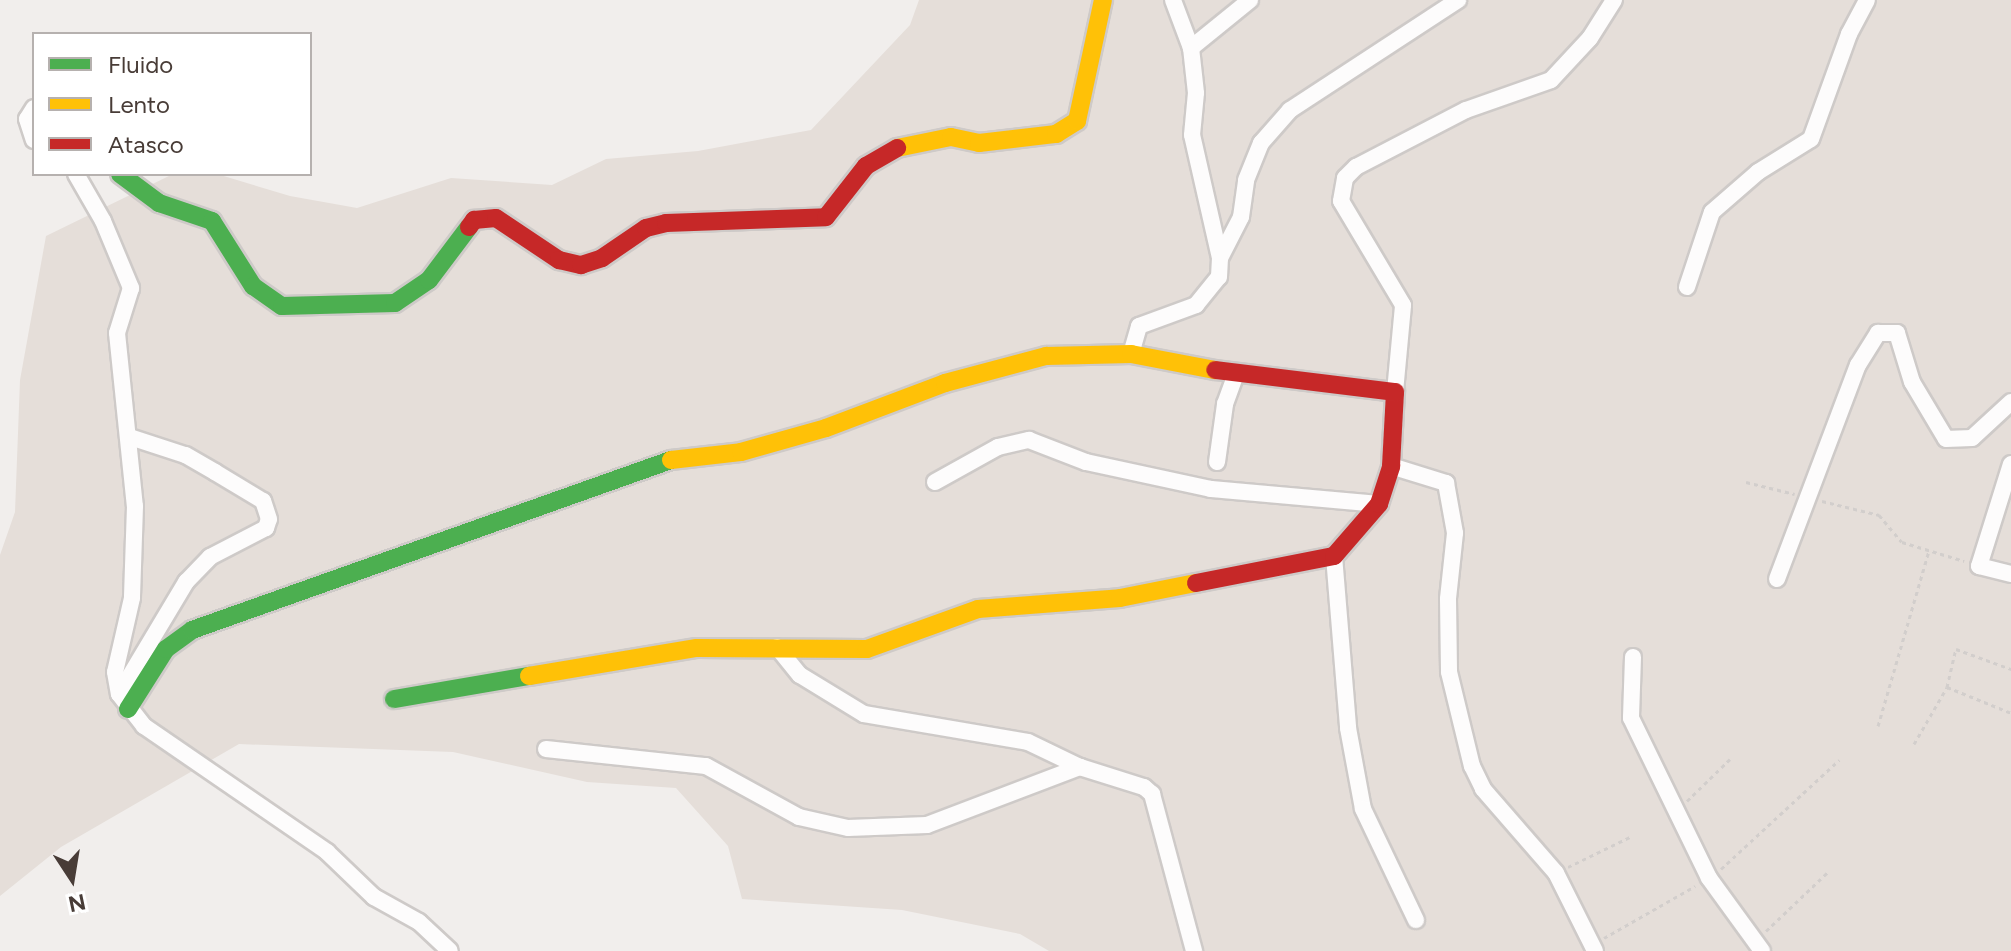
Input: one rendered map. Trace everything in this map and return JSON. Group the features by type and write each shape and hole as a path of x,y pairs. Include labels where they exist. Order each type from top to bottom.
{"street":[{"path":"1173,0 1191,48 1195,157 1220,258"},
{"path":"1191,48 1250,0"},
{"path":"1131,354 1139,326 1196,305 1212,292 1220,258 1241,217 1246,180 1261,143 1290,110 1458,0"},
{"path":"394,699 697,648 867,649 978,609 1031,601 1120,598 1334,556 1379,504 1391,466 1395,392 1406,318 1403,305 1341,201 1345,178 1356,167 1466,110 1551,80 1590,38 1614,0"},
{"path":"1687,287 1712,212 1758,172 1811,139 1849,34 1867,0"},
{"path":"123,176 159,203 212,221 253,286 282,306 395,303 429,280 467,223 474,220 496,218 559,260 581,265 602,258 646,228 666,223 826,217 866,166 906,143 951,137 979,143 1056,134 1077,121 1081,112 1099,3"},
{"path":"32,113 27,126 32,136"},
{"path":"77,176 103,221 131,288 117,333 121,403 130,437 132,598 115,672 124,702 177,752 327,852 374,897 419,922 450,951"},
{"path":"1777,579 1858,365 1883,329 1897,333 1912,382 1946,439 1963,441 1986,431 2011,402"},
{"path":"124,702 166,649 192,630 657,461 741,452 826,428 945,383 1046,356 1131,354 1236,373 1395,392"},
{"path":"1217,462 1225,404 1236,373"},
{"path":"124,702 186,582 210,557 266,528 269,519 263,501 215,472 185,455 130,437"},
{"path":"935,482 998,447 1029,440 1086,462 1211,489 1379,504"},
{"path":"2011,464 1979,566 2011,574"},
{"path":"1391,466 1446,483 1455,533 1448,599 1449,672 1464,742 1483,789 1556,873 1593,948"},
{"path":"1334,556 1348,728 1363,809 1416,920"},
{"path":"777,647 800,675 864,714 1028,742 1080,767 1152,794 1194,951"},
{"path":"1633,657 1631,718 1672,811 1709,878 1758,946"},
{"path":"546,749 706,766 799,817 848,828 927,825 1080,767"}],"path":[{"path":"1746,482 1879,515 1892,535 1929,551 1979,566"},
{"path":"1878,726 1929,551"},
{"path":"1914,744 1947,687 1956,649 2011,669"},
{"path":"1947,687 2011,713"},
{"path":"1672,811 1730,759"},
{"path":"1593,948 1709,878 1839,760"},
{"path":"1556,873 1630,837"},
{"path":"1758,946 1828,872"}],"shaded area":[{"path":"919,0 2011,0 2011,951 1049,951 1020,934 902,910 742,899 728,846 676,788 587,782 453,752 239,744 61,847 0,896 0,555 15,512 20,380 46,236 169,176 224,176 290,196 357,208 451,178 552,185 606,159 698,151 811,130 910,25"}],"traffic: fast":[{"path":"123,176 159,203 212,221 253,286 282,306 395,303 429,280 469,227"},
{"path":"128,709 166,649 192,630 671,460"},
{"path":"394,699 529,676"}],"traffic: slow":[{"path":"897,148 951,137 979,143 1056,134 1077,121 1103,0"},
{"path":"671,460 741,452 826,428 945,383 1046,356 1131,354 1215,370"},
{"path":"529,676 697,648 867,649 978,609 1120,598 1196,583"}],"traffic: jam":[{"path":"469,227 474,220 496,218 559,260 581,265 602,258 646,228 666,223 826,217 866,166 897,148"},
{"path":"1196,583 1334,556 1379,504 1391,466 1395,392 1215,370"}]}
